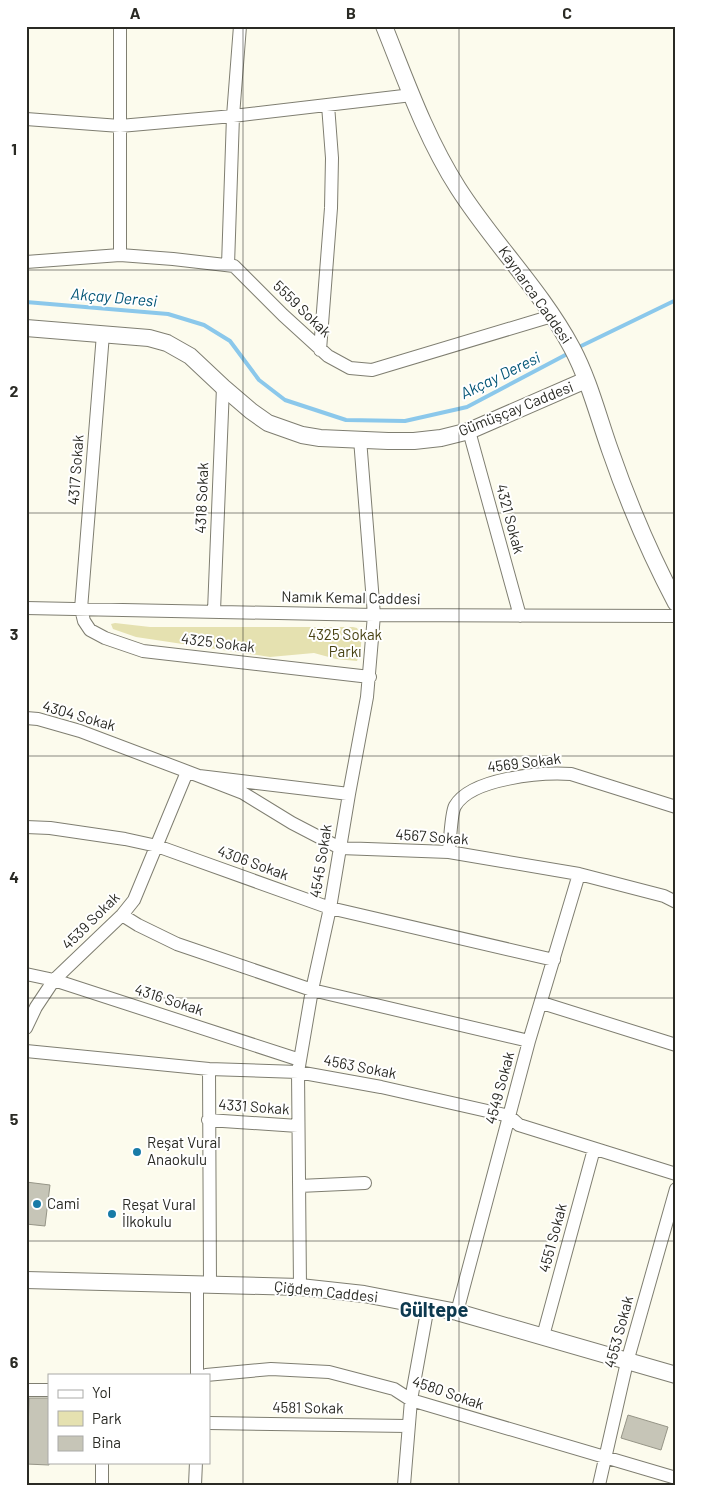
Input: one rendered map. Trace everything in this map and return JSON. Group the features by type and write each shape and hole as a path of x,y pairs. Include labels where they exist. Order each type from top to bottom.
{"street":[{"path":"120,26 120,255"},
{"path":"26,262 120,255 228,265 233,116 240,26"},
{"name":"Kaynarca Caddesi","path":"384,26 412,95 441,158 458,189 552,316 576,355 610,451 645,539 676,603"},
{"path":"26,119 120,126 233,116 412,95"},
{"path":"320,350 331,208 332,158 328,105"},
{"name":"5559 Sokak","path":"228,265 234,266 320,350 350,368 372,370 552,316"},
{"name":"Gümüşçay Caddesi","path":"26,328 149,338 167,343 190,356 251,412 268,423 286,430 320,438 414,440 441,438 469,431 586,380"},
{"name":"4317 Sokak","path":"81,609 103,334"},
{"name":"4318 Sokak","path":"214,611 222,387"},
{"name":"4321 Sokak","path":"469,431 520,616"},
{"name":"4545 Sokak","path":"300,1287 298,1186 299,1066 312,990 330,908 370,677 374,615 360,439"},
{"name":"Namık Kemal Caddesi","path":"26,608 374,615 676,616"},
{"name":"4325 Sokak","path":"81,609 84,620 90,630 105,638 143,651 370,677"},
{"name":"4304 Sokak","path":"26,718 38,719 80,731 193,774"},
{"path":"193,774 349,794"},
{"name":"4539 Sokak","path":"26,1028 36,1007 54,980 122,915 134,900 157,846 193,774"},
{"name":"4567 Sokak","path":"193,774 243,793 292,823 340,848 449,852 579,874 664,896 676,902"},
{"name":"4569 Sokak","path":"449,852 454,807 464,795 482,784 512,778 572,774 676,807"},
{"name":"4306 Sokak","path":"26,827 116,838 157,846 330,908 554,960"},
{"name":"4549 Sokak","path":"457,1312 529,1041 579,874"},
{"path":"122,915 176,944 312,990 529,1041"},
{"name":"4316 Sokak","path":"26,974 54,980 299,1066"},
{"path":"542,1002 676,1045"},
{"name":"4563 Sokak","path":"26,1051 209,1069 299,1066 509,1116 519,1125 676,1174"},
{"path":"196,1374 203,1284 209,1069"},
{"name":"4331 Sokak","path":"208,1120 298,1126"},
{"name":"4551 Sokak","path":"543,1336 594,1149"},
{"path":"298,1186 365,1184"},
{"name":"4553 Sokak","path":"599,1485 627,1362 676,1189"},
{"name":"Çiğdem Caddesi","path":"26,1280 300,1287 364,1294 457,1312 676,1375"},
{"path":"404,1485 410,1400 428,1306"},
{"name":"4580 Sokak","path":"210,1375 271,1369 329,1372 394,1389 410,1400 676,1478"},
{"path":"26,1390 48,1390"},
{"name":"4581 Sokak","path":"210,1423 407,1426"},
{"path":"102,1464 102,1485"},
{"path":"195,1485 196,1464"}],"green space":[{"name":"4325 Sokak Parkı","path":"111,624 150,627 353,627 357,628 361,636 361,644 357,661 336,659 314,653 270,657 136,637 113,629"}],"building":[{"name":"Cami","path":"26,1182 50,1185 45,1226 26,1224"},
{"path":"29,1398 48,1398 49,1465 26,1464 26,1435 28,1435"},
{"path":"628,1415 668,1427 661,1450 621,1438"}],"waterway":[{"name":"Akçay Deresi","path":"577,348 676,300"},
{"name":"Akçay Deresi","path":"26,302 168,314 204,325 230,341 259,380 285,400 346,420 405,421 467,407 571,352"}],"place":[{"name":"Reşat Vural Anaokulu","path":"137,1152"},
{"name":"Cami","path":"37,1204"},
{"name":"Reşat Vural İlkokulu","path":"112,1214"}],"district":[{"name":"Gültepe","path":"434,1310"}]}
